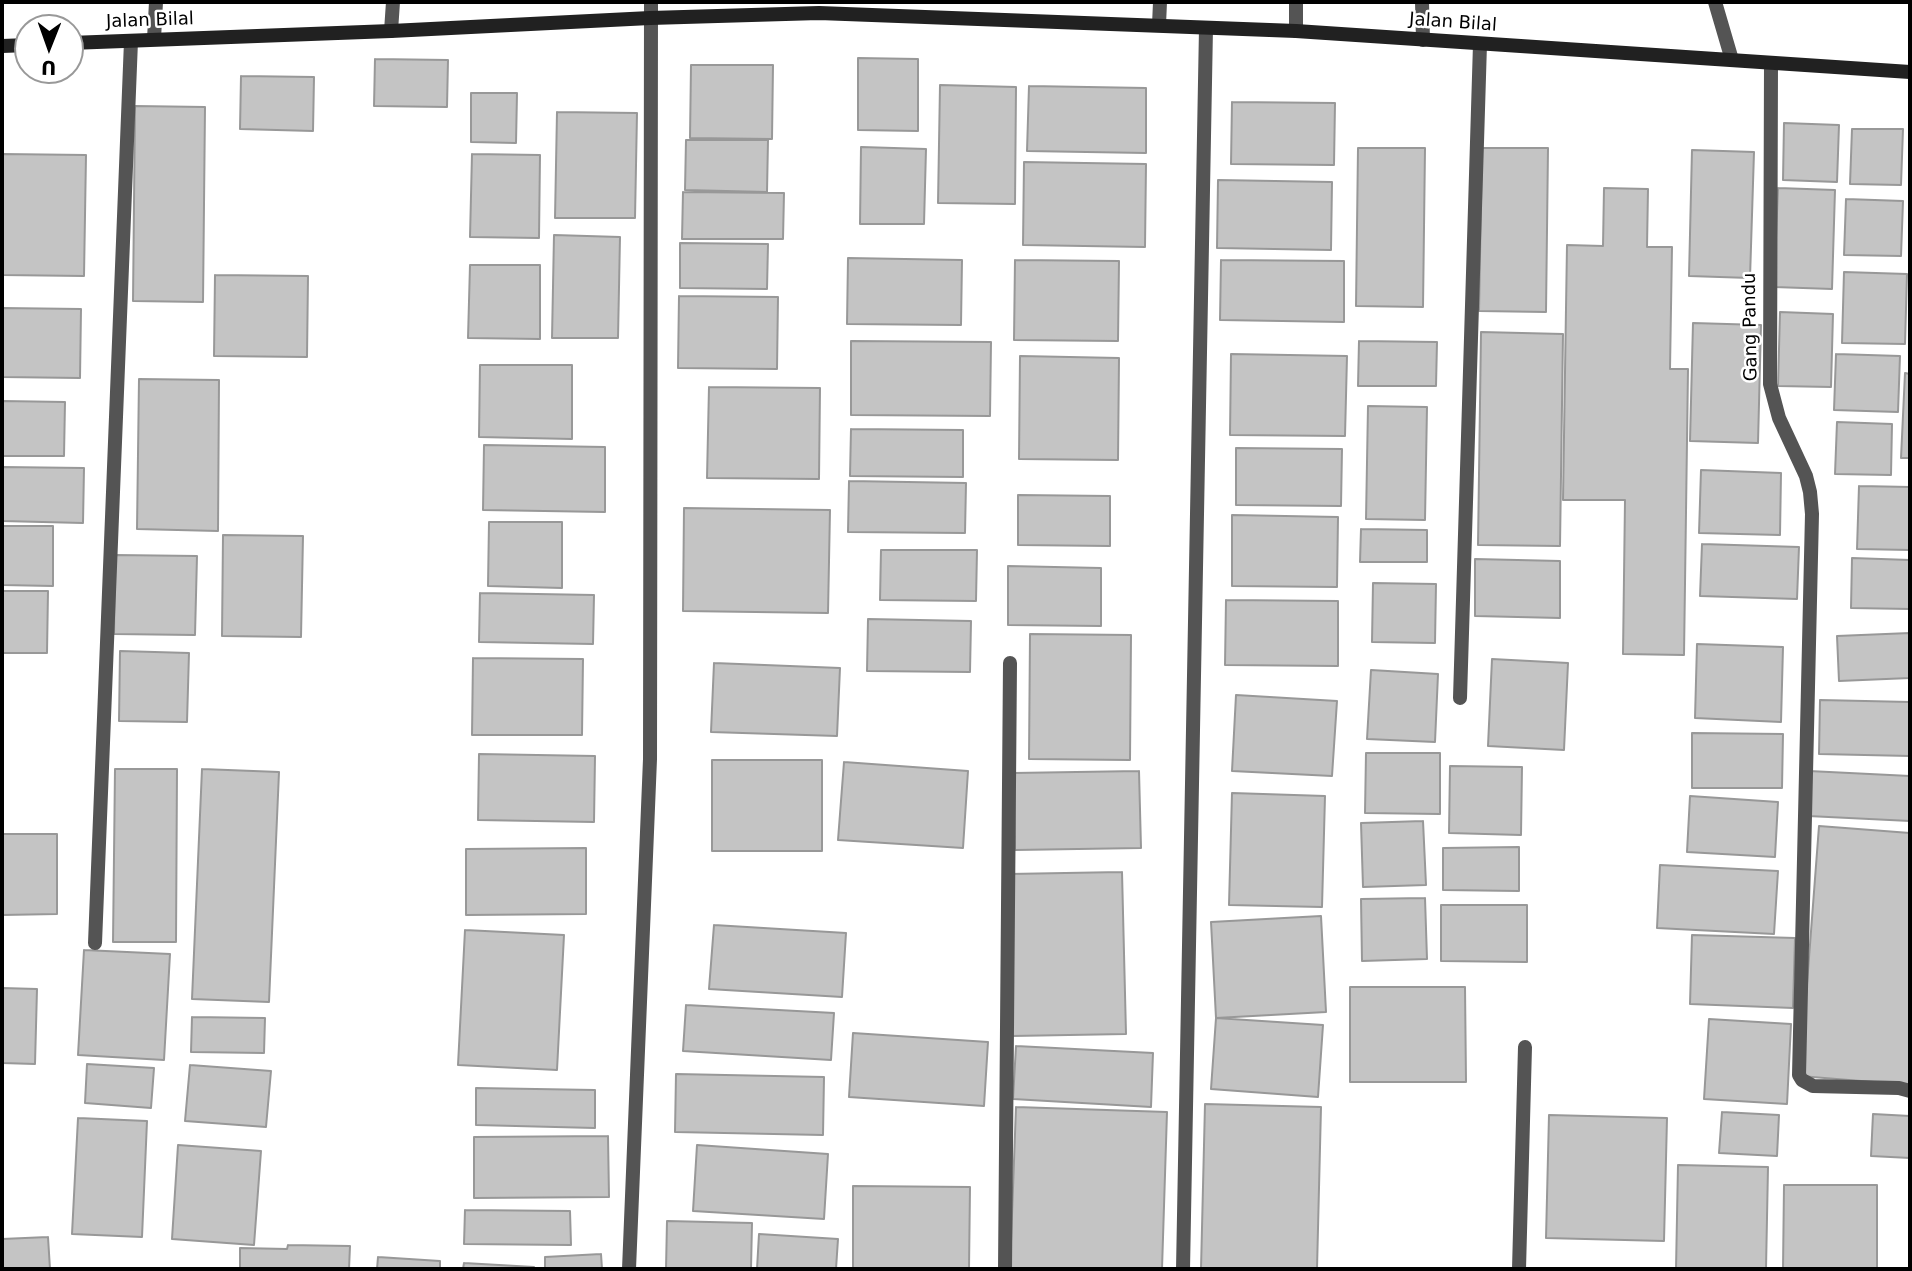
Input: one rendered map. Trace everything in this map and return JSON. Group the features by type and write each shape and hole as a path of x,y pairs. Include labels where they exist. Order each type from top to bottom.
{"main road":[{"name":"Jalan Bilal","path":"84,43 391,31 819,7 1296,31 1910,72"}],"street":[{"path":"154,39 156,2"},
{"path":"391,31 393,2"},
{"path":"629,1269 650,759 650,2"},
{"path":"1159,25 1160,2"},
{"path":"1296,2 1296,31"},
{"path":"1422,2 1423,40"},
{"path":"1715,2 1732,60"},
{"path":"1183,1269 1206,28"},
{"path":"95,943 131,41"},
{"path":"1460,698 1480,44"},
{"name":"Gang Pandu","path":"1771,64 1770,384 1779,418 1806,475 1812,513 1799,1075 1813,1086 1899,1088 1910,1091"},
{"path":"1004,1269 1010,663"},
{"path":"1519,1269 1525,1047"}],"building":[{"path":"858,58 918,59 918,131 858,130"},
{"path":"375,59 448,60 447,107 374,106"},
{"path":"691,65 773,65 772,139 690,138"},
{"path":"241,76 314,77 313,131 240,129"},
{"path":"940,85 1016,87 1015,204 938,203"},
{"path":"1029,86 1146,88 1146,153 1027,151"},
{"path":"471,93 517,93 516,143 471,142"},
{"path":"1232,102 1335,103 1334,165 1231,164"},
{"path":"135,106 205,107 203,302 133,301"},
{"path":"557,112 637,113 635,218 555,218"},
{"path":"1784,123 1839,125 1837,182 1783,180"},
{"path":"1852,129 1903,129 1901,185 1850,184"},
{"path":"686,140 768,140 767,192 685,190"},
{"path":"861,147 926,149 924,224 860,224"},
{"path":"1358,148 1425,148 1423,307 1356,306"},
{"path":"1482,148 1548,148 1546,312 1479,311"},
{"path":"1692,150 1754,152 1750,278 1689,276"},
{"path":"2,154 86,155 84,276 2,275"},
{"path":"472,154 540,155 539,238 470,237"},
{"path":"1024,162 1146,164 1145,247 1023,245"},
{"path":"1218,180 1332,182 1331,250 1217,248"},
{"path":"1604,188 1648,189 1647,247 1672,247 1670,369 1688,369 1684,655 1623,654 1625,500 1563,500 1567,245 1603,246"},
{"path":"1778,188 1835,190 1832,289 1774,287"},
{"path":"683,192 784,193 783,239 682,239"},
{"path":"1846,199 1903,201 1901,256 1844,255"},
{"path":"554,235 620,237 618,338 552,338"},
{"path":"680,243 768,244 767,289 680,288"},
{"path":"848,258 962,260 961,325 847,324"},
{"path":"1015,260 1119,261 1118,341 1014,340"},
{"path":"1221,260 1344,261 1344,322 1220,320"},
{"path":"470,265 540,265 540,339 468,338"},
{"path":"1844,272 1907,274 1905,344 1842,343"},
{"path":"215,275 308,276 307,357 214,356"},
{"path":"679,296 778,297 777,369 678,368"},
{"path":"2,308 81,309 80,378 2,377"},
{"path":"1780,312 1833,314 1831,387 1778,386"},
{"path":"1693,323 1761,325 1758,443 1690,441"},
{"path":"1481,332 1563,334 1560,546 1478,545"},
{"path":"851,341 991,342 990,416 851,415"},
{"path":"1359,341 1437,342 1436,386 1358,386"},
{"path":"1231,354 1347,356 1345,436 1230,435"},
{"path":"1836,354 1900,356 1898,412 1834,410"},
{"path":"1020,356 1119,358 1118,460 1019,459"},
{"path":"480,365 572,365 572,439 479,437"},
{"path":"1905,373 1910,374 1910,458 1901,458"},
{"path":"139,379 219,380 218,531 137,529"},
{"path":"709,387 820,388 819,479 707,478"},
{"path":"2,401 65,402 64,456 2,456"},
{"path":"1368,406 1427,407 1425,520 1366,519"},
{"path":"1837,422 1892,424 1891,475 1835,474"},
{"path":"851,429 963,430 963,477 850,476"},
{"path":"484,445 605,447 605,512 483,510"},
{"path":"1236,448 1342,449 1341,506 1236,505"},
{"path":"2,467 84,468 83,523 2,521"},
{"path":"1701,470 1781,473 1780,535 1699,533"},
{"path":"849,481 966,483 965,533 848,532"},
{"path":"1859,486 1910,487 1910,550 1857,549"},
{"path":"1018,495 1110,496 1110,546 1018,545"},
{"path":"684,508 830,510 828,613 683,611"},
{"path":"1232,515 1338,517 1337,587 1232,586"},
{"path":"489,522 562,522 562,588 488,586"},
{"path":"2,526 53,526 53,586 2,585"},
{"path":"1361,529 1427,530 1427,562 1360,562"},
{"path":"223,535 303,536 301,637 222,636"},
{"path":"1702,544 1799,547 1797,599 1700,596"},
{"path":"881,550 977,550 976,601 880,600"},
{"path":"115,555 197,556 195,635 114,634"},
{"path":"1852,558 1910,560 1910,609 1851,608"},
{"path":"1475,559 1560,561 1560,618 1475,616"},
{"path":"1008,566 1101,568 1101,626 1008,625"},
{"path":"1373,583 1436,584 1435,643 1372,642"},
{"path":"2,591 48,591 47,653 2,653"},
{"path":"480,593 594,595 593,644 479,642"},
{"path":"1226,600 1338,601 1338,666 1225,665"},
{"path":"868,619 971,621 970,672 867,671"},
{"path":"1910,633 1910,678 1839,681 1837,636"},
{"path":"1030,634 1131,635 1130,760 1029,759"},
{"path":"1697,644 1783,647 1781,722 1695,718"},
{"path":"120,651 189,653 187,722 119,721"},
{"path":"473,658 583,659 582,735 472,735"},
{"path":"1492,659 1568,663 1564,750 1488,746"},
{"path":"714,663 840,668 837,736 711,732"},
{"path":"1371,670 1438,674 1435,742 1367,739"},
{"path":"1236,695 1337,701 1332,776 1232,771"},
{"path":"1820,700 1910,702 1910,756 1819,754"},
{"path":"1692,733 1783,734 1782,788 1692,788"},
{"path":"1366,753 1440,753 1440,814 1365,813"},
{"path":"479,754 595,756 594,822 478,820"},
{"path":"712,760 822,760 822,851 712,851"},
{"path":"844,762 968,771 963,848 838,840"},
{"path":"1450,766 1522,767 1521,835 1449,833"},
{"path":"115,769 177,769 176,942 113,942"},
{"path":"202,769 279,772 269,1002 192,999"},
{"path":"1139,771 1141,848 1015,850 1014,773"},
{"path":"1809,771 1910,776 1910,821 1808,816"},
{"path":"1232,793 1325,796 1322,907 1229,905"},
{"path":"1690,796 1778,802 1775,857 1687,852"},
{"path":"1423,821 1426,885 1363,887 1361,823"},
{"path":"1819,826 1910,833 1910,1085 1800,1076"},
{"path":"2,834 57,834 57,914 2,915"},
{"path":"1519,847 1519,891 1443,890 1443,848"},
{"path":"586,848 586,914 466,915 466,849"},
{"path":"1660,865 1778,871 1774,934 1657,928"},
{"path":"1122,872 1126,1034 1012,1036 1009,874"},
{"path":"1425,898 1427,959 1362,961 1361,899"},
{"path":"1441,905 1527,905 1527,962 1441,961"},
{"path":"1321,916 1326,1012 1216,1018 1211,922"},
{"path":"714,925 846,933 842,997 709,989"},
{"path":"465,930 564,935 557,1070 458,1065"},
{"path":"1692,935 1795,938 1793,1008 1690,1004"},
{"path":"84,950 170,954 164,1060 78,1055"},
{"path":"1350,987 1465,987 1466,1082 1350,1082"},
{"path":"2,988 37,989 35,1064 2,1063"},
{"path":"686,1005 834,1013 831,1060 683,1051"},
{"path":"192,1017 265,1018 264,1053 191,1052"},
{"path":"1216,1018 1323,1025 1318,1097 1211,1089"},
{"path":"1709,1019 1791,1024 1787,1104 1704,1099"},
{"path":"853,1033 988,1042 984,1106 849,1097"},
{"path":"1016,1046 1153,1053 1151,1107 1013,1099"},
{"path":"87,1064 154,1068 151,1108 85,1103"},
{"path":"190,1065 271,1071 266,1127 185,1121"},
{"path":"676,1074 824,1077 823,1135 675,1132"},
{"path":"476,1088 595,1090 595,1128 476,1125"},
{"path":"1205,1104 1321,1107 1317,1269 1201,1269"},
{"path":"1016,1107 1167,1112 1162,1269 1010,1269"},
{"path":"1722,1112 1779,1115 1777,1156 1719,1153"},
{"path":"1873,1114 1910,1116 1910,1158 1871,1156"},
{"path":"1549,1115 1667,1118 1664,1241 1546,1238"},
{"path":"78,1118 147,1121 142,1237 72,1234"},
{"path":"608,1136 609,1197 474,1198 474,1137"},
{"path":"178,1145 261,1151 254,1245 172,1239"},
{"path":"697,1145 828,1154 824,1219 693,1211"},
{"path":"1678,1165 1768,1167 1766,1269 1676,1269"},
{"path":"1784,1185 1877,1185 1877,1269 1783,1269"},
{"path":"853,1186 970,1187 969,1269 853,1269"},
{"path":"465,1210 570,1211 571,1245 464,1244"},
{"path":"667,1221 752,1223 751,1269 666,1269"},
{"path":"759,1234 838,1239 836,1269 757,1269"},
{"path":"48,1237 50,1269 2,1269 2,1239"},
{"path":"288,1245 350,1246 349,1269 240,1269 240,1248 287,1249"},
{"path":"601,1254 602,1269 545,1269 545,1257"},
{"path":"378,1257 440,1261 440,1269 377,1269"},
{"path":"464,1263 534,1267 534,1269 463,1269"}]}
